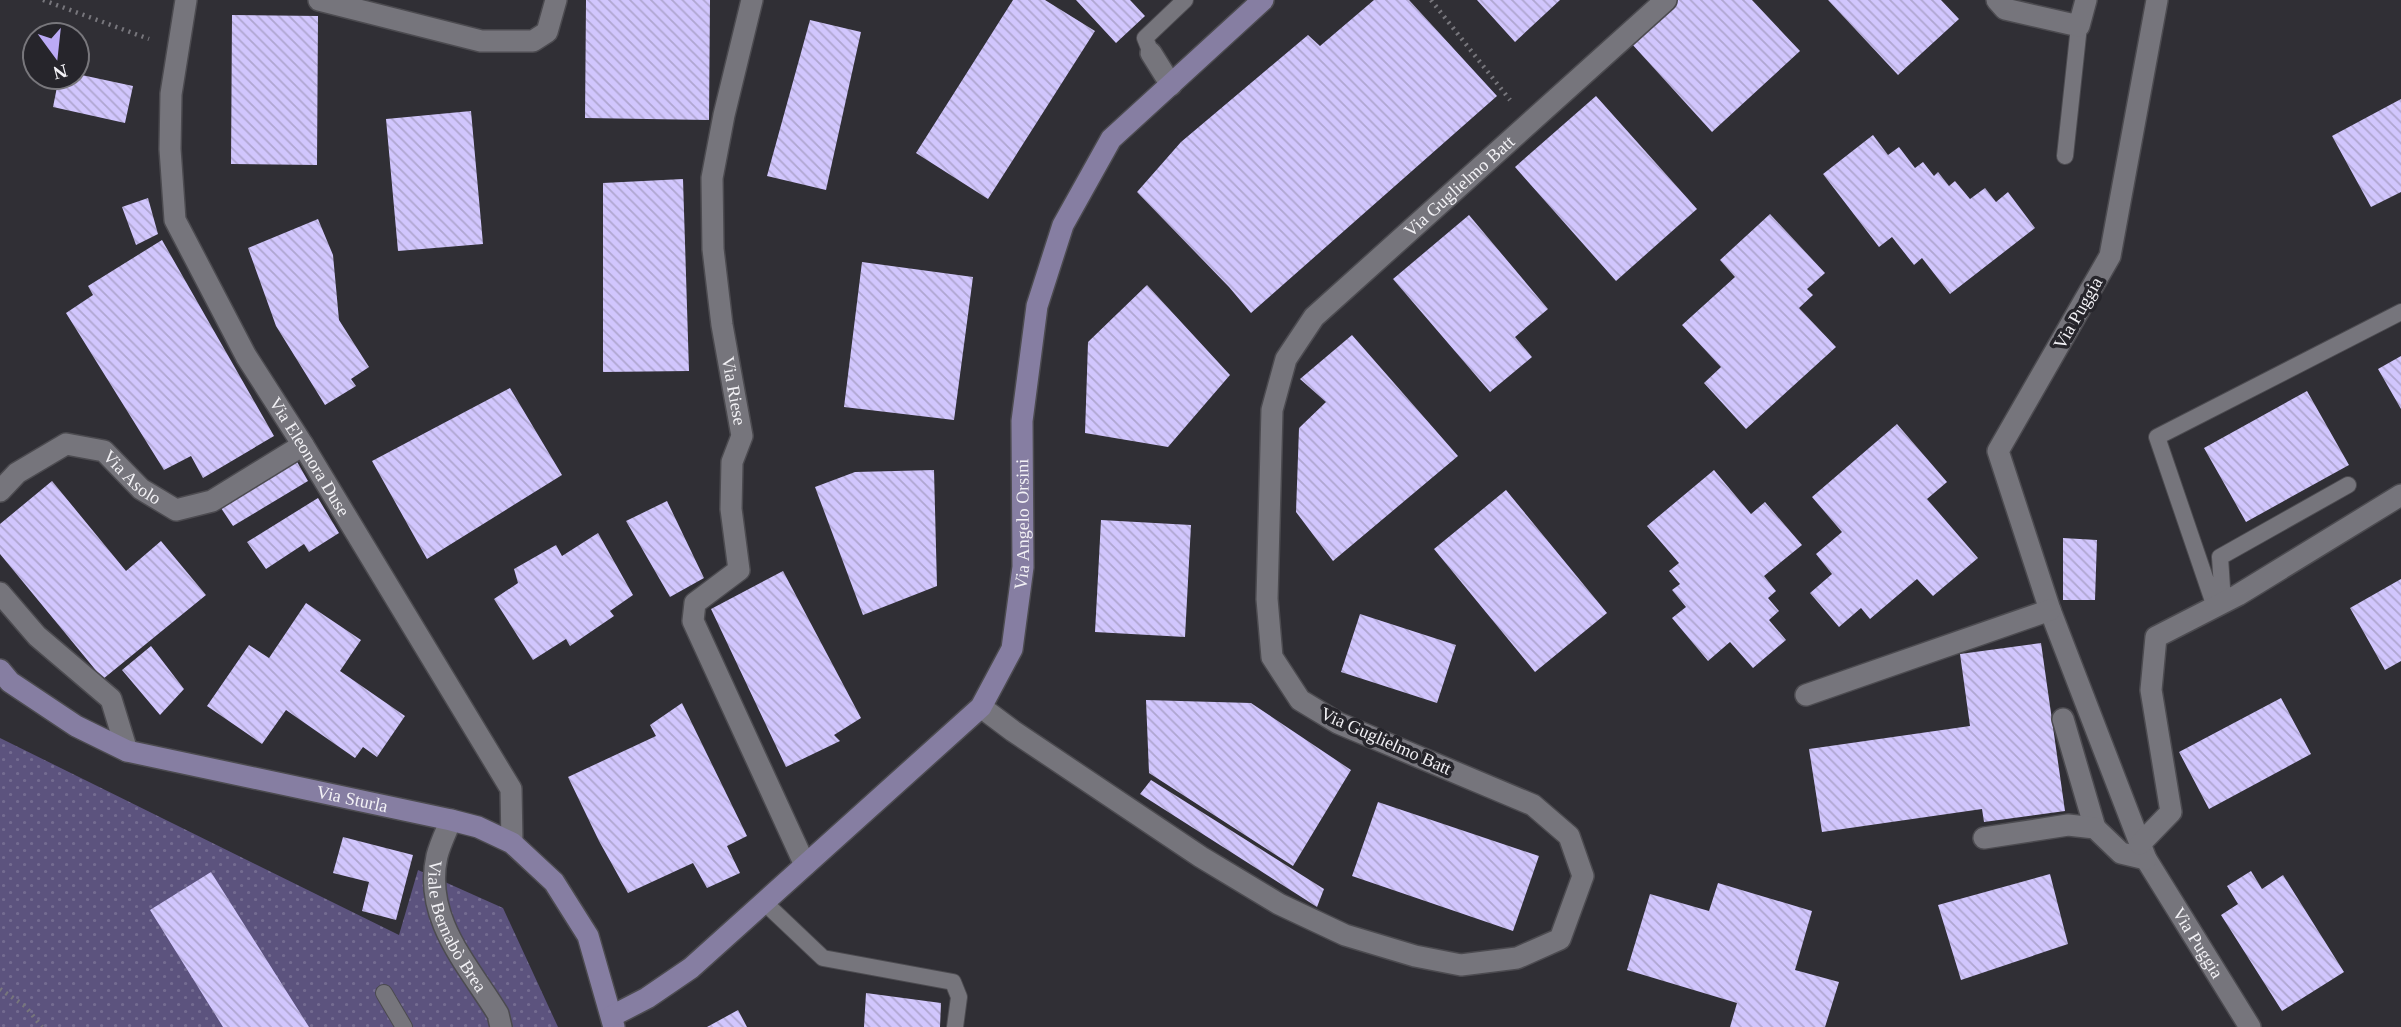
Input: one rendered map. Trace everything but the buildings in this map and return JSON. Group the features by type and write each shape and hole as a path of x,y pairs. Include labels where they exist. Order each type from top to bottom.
{"street":[{"name":"Via Eleonora Duse","path":"186,0 171,94 170,149 175,220 246,356 303,445 511,789 512,843"},
{"path":"319,0 481,41 533,41 547,32 556,0"},
{"name":"Via Riese","path":"752,0 724,115 712,178 714,261 722,325 742,436 732,462 731,474 731,509 739,570 695,603 693,621 805,865"},
{"name":"Via Angelo Orsini","path":"613,1022 691,968 981,707 1012,649 1023,567 1022,421 1037,306 1063,225 1111,139 1263,0"},
{"name":"Via Guglielmo Batt","path":"981,707 1200,857 1279,904 1345,935 1415,956 1461,965 1517,958 1560,939 1583,876 1569,836 1533,805 1338,723 1300,700 1272,657 1268,599 1272,410 1286,359 1314,317 1666,0"},
{"path":"1997,0 2005,9 2079,26 2085,0"},
{"name":"Via Puggia","path":"2157,0 2110,256 1998,451 2050,610 2143,851 2250,1027"},
{"path":"1151,53 1171,85"},
{"name":"Via Asolo","path":"0,491 17,473 66,444 104,451 141,489 176,510 212,500 303,445"},
{"path":"2063,719 2095,828 2121,853 2143,851 2171,812 2151,691 2156,637 2219,605 2401,495"},
{"path":"0,593 37,636 111,699 127,751"},
{"path":"1806,695 2050,610"},
{"name":"Via Sturla","path":"0,670 10,682 76,726 127,751 451,820 478,827 512,843 554,882 588,936 613,1022"},
{"name":"Viale Bernabò Brea","path":"451,820 438,854 434,876 438,913 448,937 498,1014 502,1027"},
{"path":"1984,838 2068,825 2095,828"}],"lane":[{"path":"1151,53 1145,38 1185,0"},
{"path":"2065,156 2079,26"},
{"path":"2219,605 2157,437 2401,312"},
{"path":"2219,605 2220,557 2348,485"},
{"path":"764,902 823,958 953,982 959,996 955,1027"},
{"path":"384,993 404,1027"}],"path":[{"path":"43,0 179,50"},
{"path":"1431,0 1528,123"},
{"path":"0,989 25,1006 42,1027"}],"shaded area":[{"path":"0,738 399,935 418,870 503,908 558,1027 0,1027"}]}
